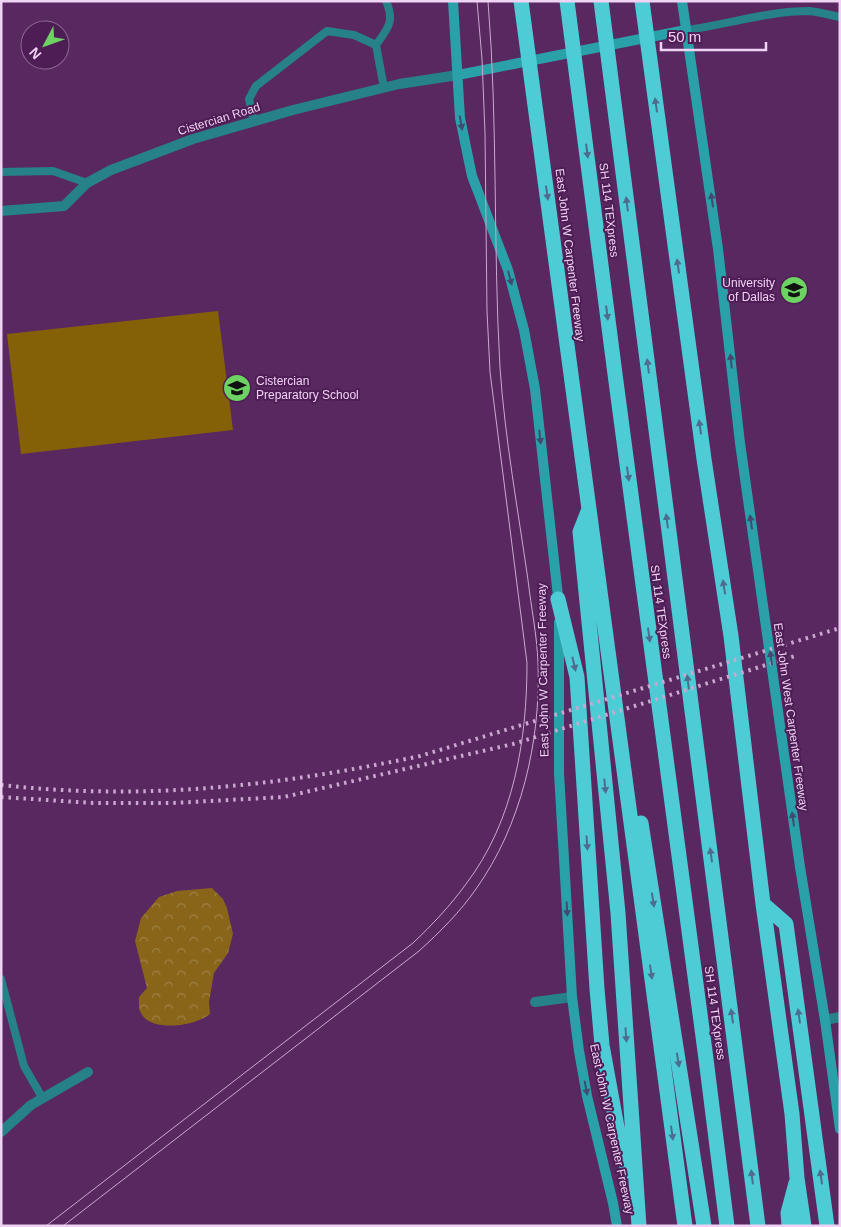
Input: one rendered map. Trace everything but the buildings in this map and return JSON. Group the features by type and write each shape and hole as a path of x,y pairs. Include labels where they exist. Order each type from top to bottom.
{"highway":[{"name":"East John W Carpenter Freeway","path":"521,1 685,1226"},
{"name":"SH 114 TEXpress","path":"568,1 706,1059 726,1226"},
{"name":"SH 114 TEXpress","path":"601,1 758,1226"},
{"path":"642,1 704,459 732,636 763,904 792,1114 797,1178 804,1226"},
{"path":"590,508 580,532 618,913 640,1226"},
{"path":"558,599 577,677 596,989 606,1072 640,1226"},
{"path":"612,680 625,716 704,1226"},
{"path":"763,904 786,924 827,1226"},
{"path":"789,1226 788,1213 797,1178"}],"main road":[{"name":"East John W Carpenter Freeway","path":"453,1 460,118 472,176 508,270 524,330 535,389 558,599 560,680 559,773 572,997 587,1096 617,1226"},
{"path":"458,75 686,30 682,1"},
{"name":"East John West Carpenter Freeway","path":"686,30 718,249 740,443 800,867 825,1020"},
{"path":"825,1020 840,1129"}],"street":[{"name":"Cistercian Road","path":"1,211 64,206 87,183 111,170 193,139 293,110 384,88 458,75"},
{"path":"534,1002 572,997"},
{"path":"825,1020 840,1017"},
{"path":"1,1132 31,1105 88,1072"}],"lane":[{"path":"384,88 376,45 388,27 391,13 386,1"},
{"path":"686,30 773,13 811,11 840,17"},
{"path":"254,121 249,99 256,86 327,31 354,35 376,45"},
{"path":"1,172 52,172 87,183"},
{"path":"1,979 24,1066 43,1099"}],"shaded area":[{"path":"218,311 233,430 21,454 7,334"}],"green space":[{"path":"212,888 223,899 233,934 228,953 214,973 209,1002 210,1014 195,1022 185,1024 164,1025 154,1023 146,1019 139,1007 139,997 147,988 135,941 141,918 159,897 177,891"}],"tram line":[{"path":"46,1226 413,943 441,915 466,884 496,834 506,807 520,750 524,721 527,663 490,372 487,311 485,133 477,1"},
{"path":"63,1226 435,937 463,906 492,864 516,810 532,752 538,693 538,663 502,395 498,322 493,93 488,1"}],"railway":[{"path":"1,785 55,790 160,791 263,783 367,767 420,756 840,628"},
{"path":"1,797 93,803 173,803 284,797 513,744 798,655"}],"place":[{"name":"University of Dallas","path":"794,290"},
{"name":"Cistercian Preparatory School","path":"237,388"}]}
